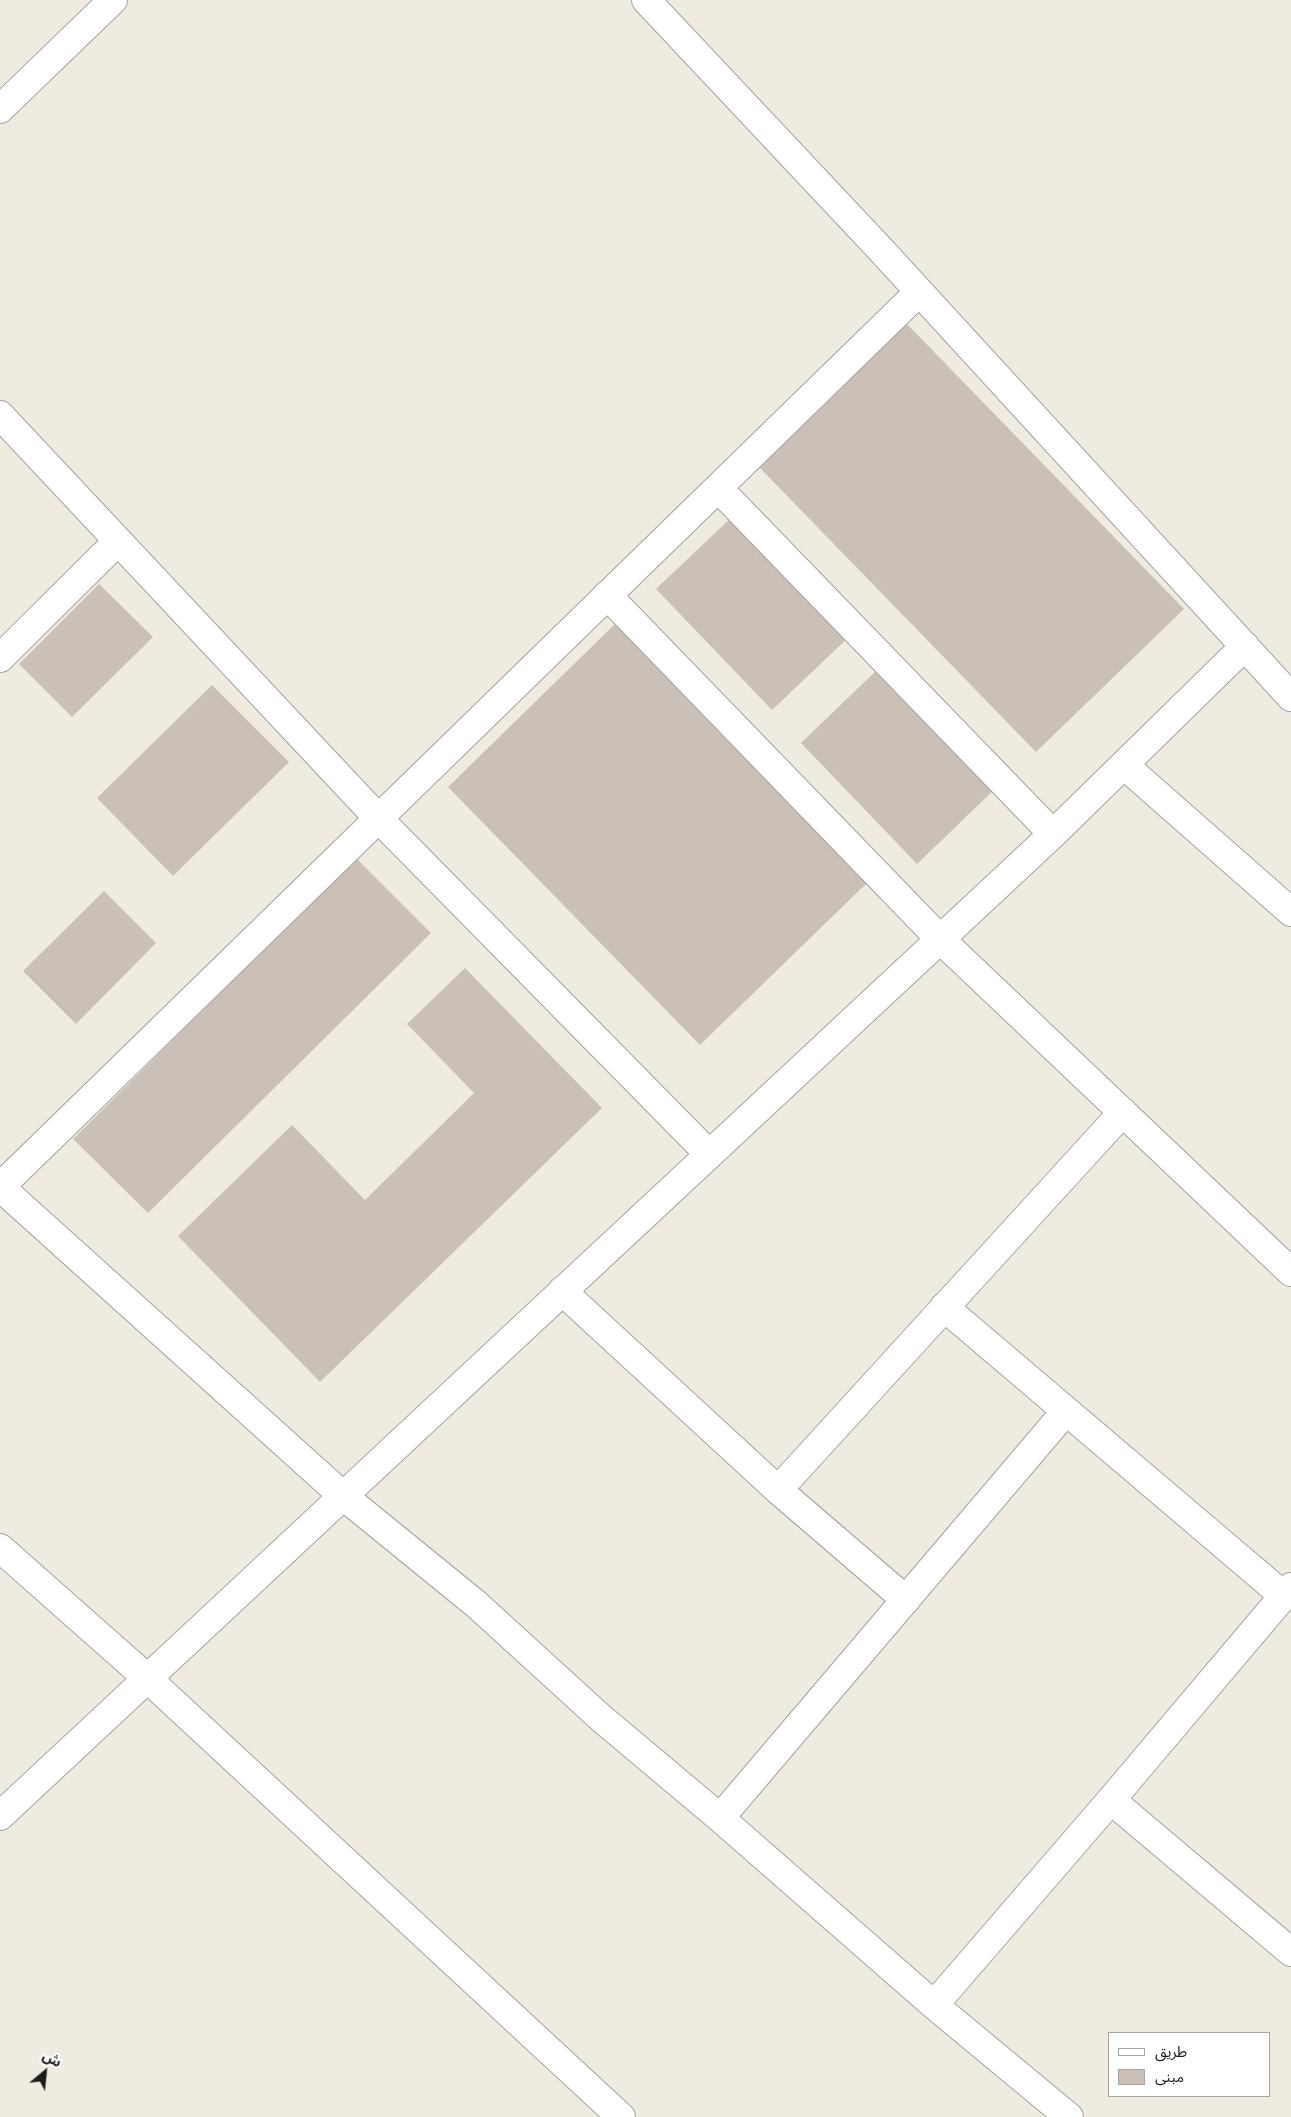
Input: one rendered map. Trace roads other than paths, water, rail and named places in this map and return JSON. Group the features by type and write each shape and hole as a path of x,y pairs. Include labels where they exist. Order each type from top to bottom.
{"street":[{"path":"0,109 113,0"},
{"path":"646,0 919,292 1291,697"},
{"path":"919,292 0,1187 342,1495 476,1604 601,1718 720,1818 934,2005 1069,2117"},
{"path":"0,415 378,818 709,1154"},
{"path":"718,488 1053,834"},
{"path":"0,658 118,541"},
{"path":"608,595 940,939 1291,1272"},
{"path":"0,1816 342,1495 1053,834 1245,646"},
{"path":"1124,765 1291,912"},
{"path":"778,1490 1123,1112"},
{"path":"562,1291 778,1490 906,1600"},
{"path":"934,2005 1111,1800 1287,1591 1066,1411 944,1307"},
{"path":"720,1818 1066,1411"},
{"path":"0,1548 147,1678 621,2117"},
{"path":"1111,1800 1291,1952"}]}
